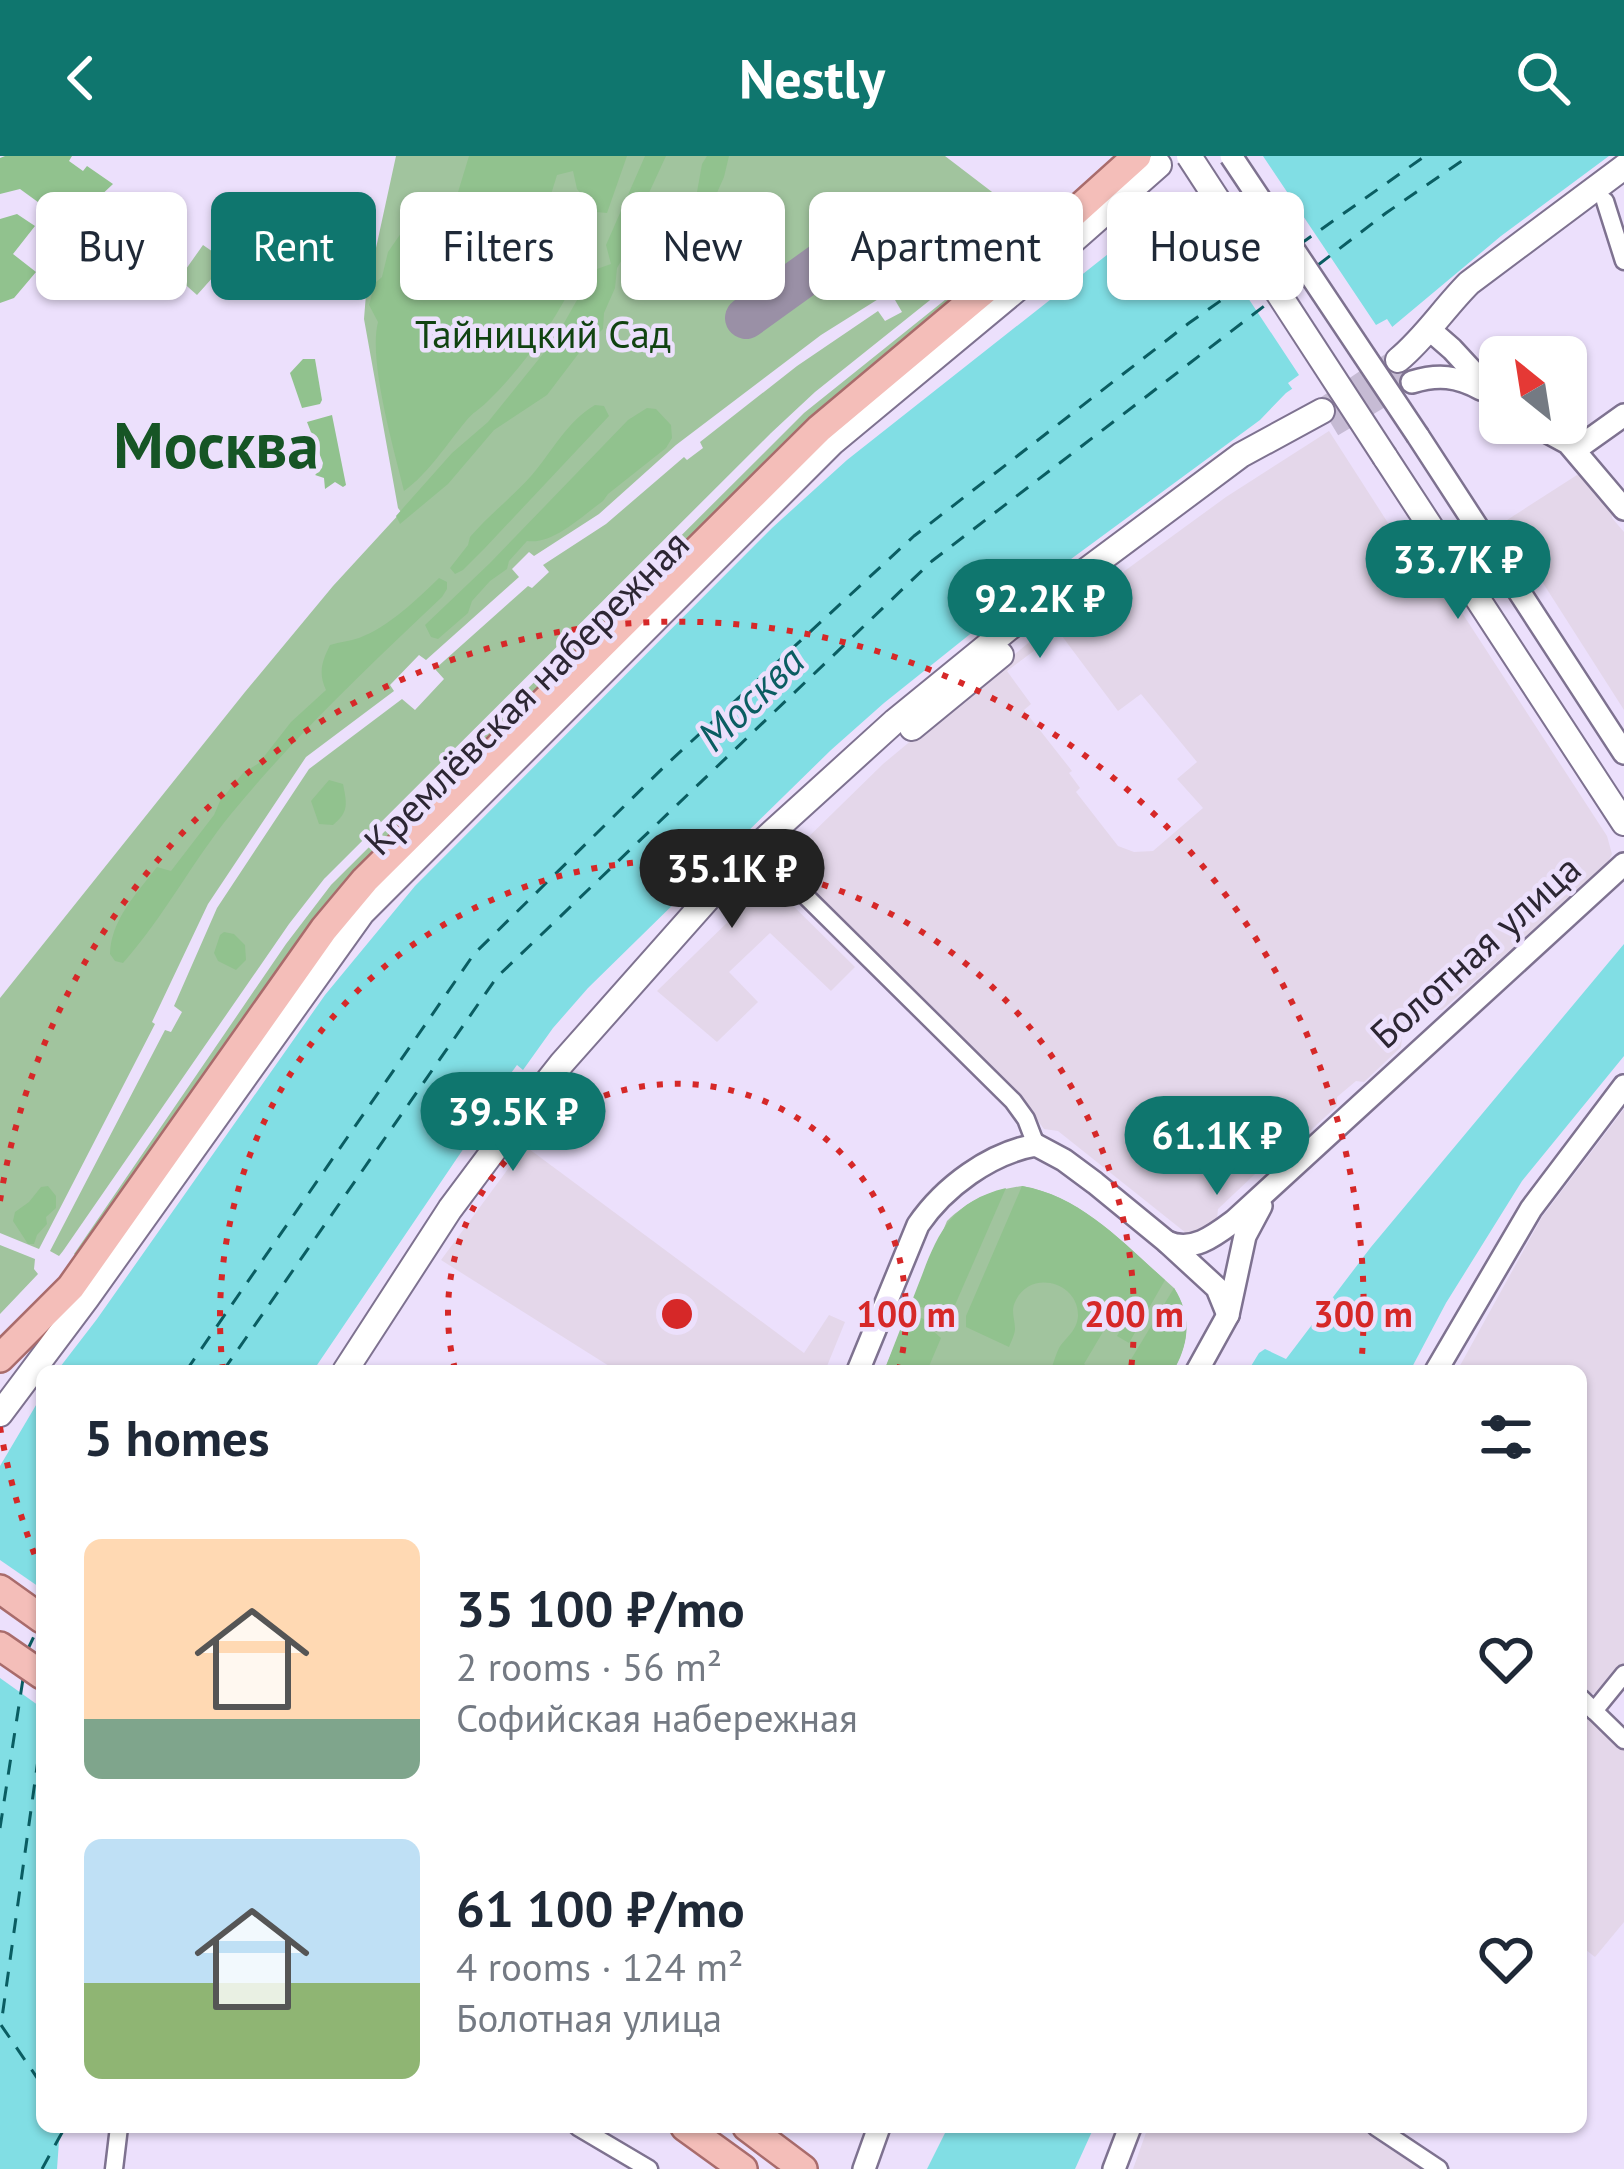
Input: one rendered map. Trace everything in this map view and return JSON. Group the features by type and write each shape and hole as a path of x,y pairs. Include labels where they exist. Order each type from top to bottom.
{"main road":[{"path":"1189,156 1624,824"},
{"name":"Кремлёвская набережная","path":"34,1352 67,1293 325,929 365,880 819,429 1148,160"},
{"name":"Кремлёвская набережная","path":"34,1352 375,899 832,443 1033,276 1148,160"},
{"path":"1435,334 1449,303 1469,283 1624,167"},
{"path":"1406,372 1435,334 1469,302 1614,194"},
{"path":"349,1365 482,1165 562,1063 656,958 895,721 1021,619 1240,455 1327,418"},
{"path":"0,1358 67,1293"},
{"path":"0,1371 34,1352"},
{"path":"0,1414 34,1352"},
{"path":"0,1589 36,1615"},
{"path":"0,1646 36,1671"},
{"path":"693,2133 743,2169"},
{"path":"755,2133 803,2169"}],"street":[{"path":"1231,156 1624,753"},
{"path":"1614,194 1624,261"},
{"path":"1435,334 1479,380"},
{"path":"1406,372 1450,376 1479,389"},
{"path":"1575,450 1624,416"},
{"path":"1567,444 1624,509"},
{"path":"761,853 1012,1101 1026,1119 1036,1145 1095,1183 1167,1243 1217,1288 1228,1315"},
{"name":"Болотная улица","path":"1167,1243 1186,1247 1234,1221 1624,864"},
{"path":"1440,1365 1531,1209 1624,1086"},
{"path":"861,1365 918,1225 932,1204 972,1173 1036,1145"},
{"name":"Болотная улица","path":"1199,1365 1228,1315 1245,1236 1270,1190"},
{"path":"1624,1674 1587,1705 1624,1740"},
{"path":"114,2169 118,2133"},
{"path":"588,2133 650,2169"},
{"path":"864,2169 877,2133"},
{"path":"1114,2169 1128,2133"},
{"path":"1385,2133 1439,2169"}],"shaded area":[{"path":"1329,431 1415,565 1427,559 1607,836 1612,854 1606,866 1442,1010 1433,1010 1402,1037 1401,1047 1364,1082 1356,1081 1337,1097 1337,1106 1300,1140 1291,1140 1218,1209 1217,1219 1195,1234 1186,1233 1058,1131 1044,1129 1020,1097 786,864 883,764 1045,629 1226,497","holes":["1059,632 1118,711 1141,694 1197,762 1177,779 1203,808 1153,851 1134,852 1118,846 1076,792 1080,788 1072,771 1024,710 1031,704 1007,671"]},
{"path":"1577,475 1613,511 1612,518 1624,532 1624,710 1504,522"},
{"path":"769,882 855,967 831,991 770,933 729,972 758,1002 717,1042 657,991"},
{"path":"1624,1109 1624,1663 1599,1693 1590,1694 1587,1365 1460,1365 1542,1217"},
{"path":"525,1146 804,1353 829,1315 845,1322 827,1365 607,1365 441,1260"},
{"path":"1587,1714 1624,1749 1624,1922 1595,1957 1587,1951"},
{"path":"1146,2133 1366,2133 1421,2169 1133,2169"}],"green space":[{"path":"72,156 69,161 83,171 87,166 113,184 105,192 36,192 36,201 20,189 0,194 0,158"},
{"name":"Тайницкий Сад","path":"396,156 945,156 992,192 809,192 809,300 877,300 821,335 676,445 599,514 534,556 529,552 512,569 519,577 426,660 419,655 390,685 394,691 306,757 208,904 155,1024 39,1249 0,1233 0,998 245,692 401,512 364,319 366,300 376,300 376,248"},
{"path":"469,156 627,156 607,213 597,212 597,192 577,189 573,171 557,175 552,192 458,192"},
{"path":"645,156 666,156 649,192 629,192"},
{"path":"707,156 729,156 717,192 697,192"},
{"path":"621,211 621,261 603,329 547,395 494,430 448,484 400,524 396,516 452,453 488,422 555,339 577,300 597,300 597,269 611,264 606,245"},
{"path":"17,214 35,226 13,254 36,272 14,298 0,303 0,219"},
{"path":"400,235 400,300 563,300 527,357 404,491 379,382 378,322 369,305 376,300 376,282 382,277 388,252"},
{"path":"203,245 211,250 211,279 197,295 187,286 187,268"},
{"path":"895,300 930,300 771,433 324,879 63,1251 59,1256 50,1251 165,1030 171,1032 182,1012 174,1006 217,908 309,769 402,699 415,710 444,679 435,669 549,572 543,565 606,524 797,366 878,311 885,321 902,312"},
{"path":"945,300 951,300 810,419 337,891 77,1256 74,1254 331,885 804,413"},
{"path":"303,359 315,359 322,400 302,408 290,373"},
{"path":"595,405 604,406 609,416 455,574 450,568 470,537 531,476 576,419"},
{"path":"647,408 656,409 671,425 672,438 666,448 567,528 547,539 527,541 507,569 472,601 468,613 438,639 431,637 425,625 628,420"},
{"path":"332,415 346,485 335,482 325,489 324,478 315,475 323,463 307,422"},
{"path":"439,578 447,582 442,597 255,785 138,945 123,963 115,961 110,954 115,930 141,887 157,867 171,871 243,773 259,763 291,722 326,690 322,667 330,645 381,627"},
{"path":"329,780 343,784 346,807 333,825 319,824 311,801"},
{"path":"224,932 245,945 246,960 236,970 218,961 214,953"},
{"path":"48,1186 56,1196 56,1208 46,1217 47,1224 34,1244 28,1244 13,1221 15,1212"},
{"path":"1022,1186 1065,1201 1122,1241 1174,1288 1184,1309 1186,1330 1176,1365 887,1365 947,1221 964,1207"},
{"path":"1022,1186 1082,1210 1165,1280 1129,1343 1117,1336 1132,1310 1120,1303 1085,1365 1053,1365 1078,1316 1076,1304 1063,1288 1042,1282 1023,1290 1013,1311 1015,1331 1009,1347 966,1327 966,1316"},
{"path":"1006,1188 955,1305 934,1312 911,1303 934,1247 953,1217 984,1195"},
{"path":"0,1245 35,1259 38,1274 0,1314"},
{"path":"1174,1288 1186,1328 1176,1365 1128,1365"},
{"path":"907,1312 931,1322 941,1338 930,1365 886,1365"}],"water":[{"path":"1245,156 1609,156 1501,236 1391,328 1387,324 1286,393 1260,420 984,623 831,750 588,988 523,1070 517,1065 506,1080 499,1076 466,1121 472,1126 464,1138 468,1142 317,1365 62,1365 325,995 415,886 772,528 847,460 1050,300 1083,300 1083,274 1107,255 1107,300 1304,300 1304,192 1191,192"},
{"path":"1624,944 1624,1056 1522,1181 1413,1365 1252,1365 1265,1349 1286,1359 1371,1247"},
{"path":"36,1405 36,2133 60,2133 57,2169 0,2169 0,1466"},
{"path":"945,2133 1091,2133 1075,2169 927,2169"}],"pier":[{"path":"1234,156 1263,156 1287,192 1180,192"},
{"path":"1304,217 1376,325 1387,319 1395,331 1386,332 1296,394 1288,383 1299,375 1249,300 1304,300"},
{"path":"0,1560 36,1585 36,1704 0,1678"}],"ferry route":[{"path":"1304,241 1425,156"},
{"path":"1318,265 1469,156"},
{"path":"190,1365 474,954 668,763 914,536 1222,300"},
{"path":"227,1365 497,977 932,561 1272,300"},
{"path":"27,1651 36,1632"},
{"path":"0,1828 23,1679"},
{"path":"36,1774 1,2025 36,2076"},
{"path":"42,2169 62,2133"}],"taxiway":[{"path":"746,318 809,273"}],"tunnel":[{"path":"1322,411 1398,360"},
{"path":"1332,425 1407,374"}],"district":[{"name":"Москва","path":"216,444"}]}
